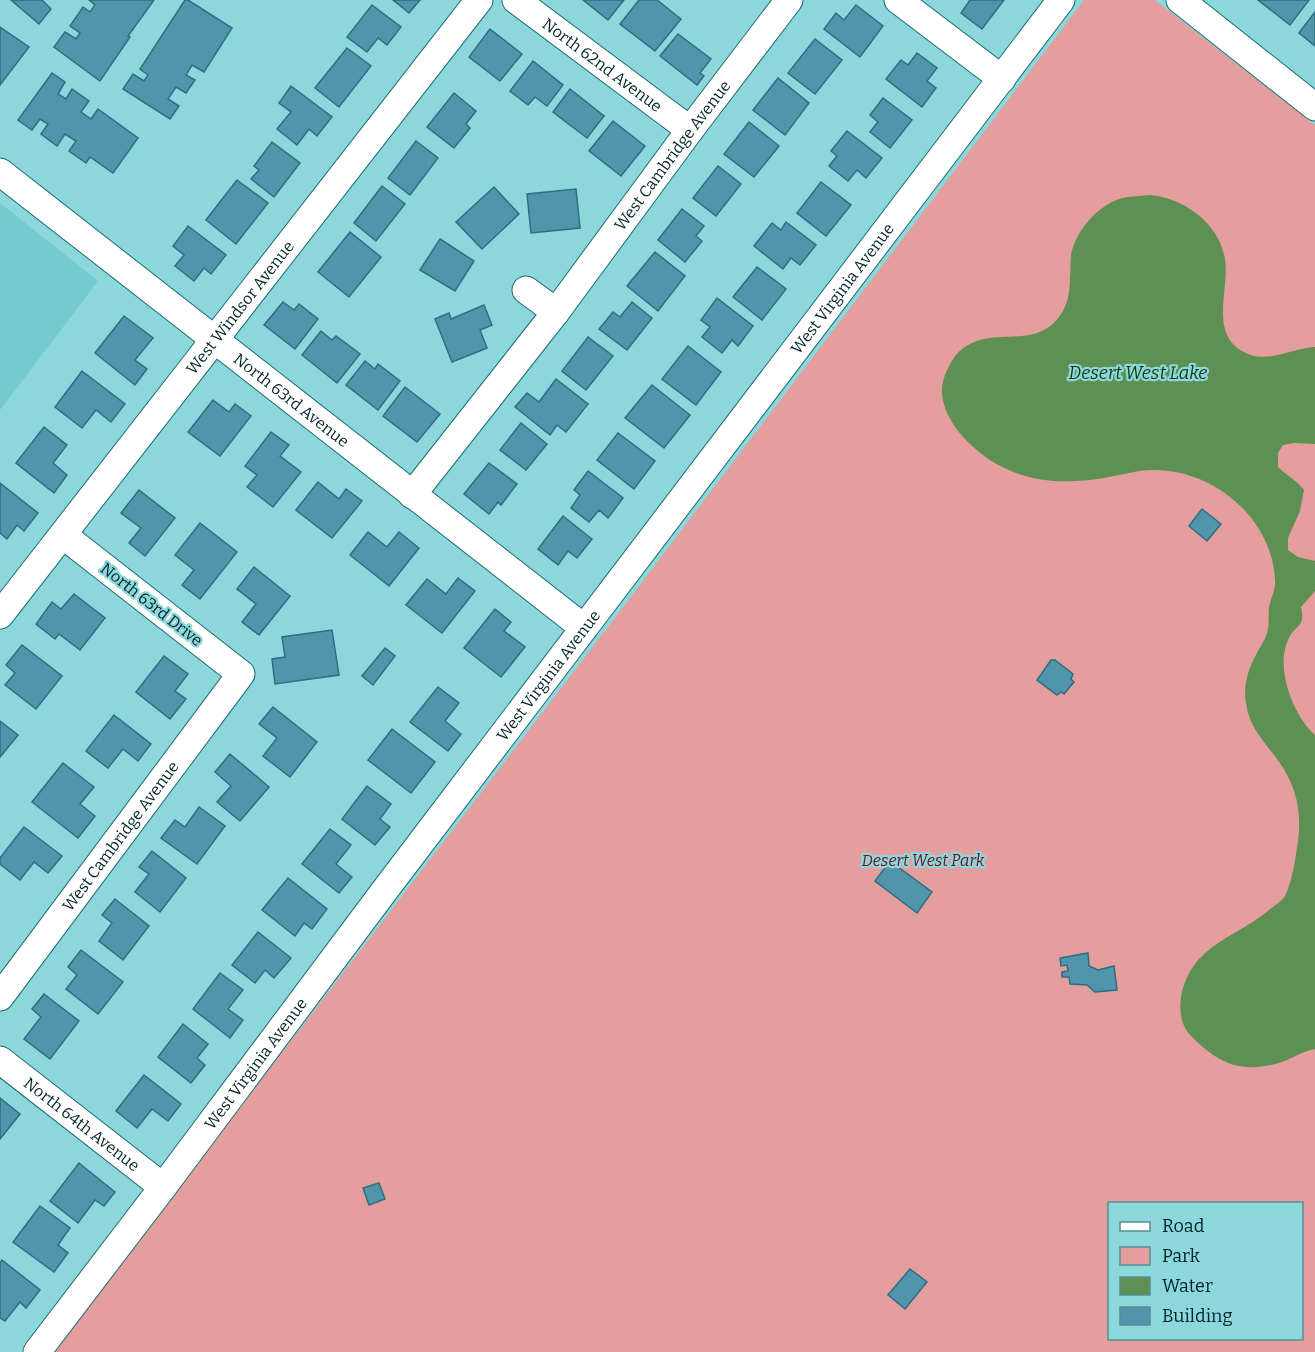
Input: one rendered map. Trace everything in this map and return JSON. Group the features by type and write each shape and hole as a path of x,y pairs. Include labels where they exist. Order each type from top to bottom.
{"street":[{"name":"West Windsor Avenue","path":"0,615 478,0"},
{"name":"North 62nd Avenue","path":"516,0 690,130"},
{"name":"West Cambridge Avenue","path":"412,495 556,312 789,0"},
{"path":"898,0 1002,79"},
{"name":"West Virginia Avenue","path":"37,1352 1061,0"},
{"path":"1180,0 1315,107"},
{"name":"North 63rd Avenue","path":"0,172 584,628"},
{"path":"526,290 556,312"},
{"name":"North 63rd Drive","path":"63,535 241,674"},
{"name":"West Cambridge Avenue","path":"0,997 241,674"},
{"name":"North 64th Avenue","path":"0,1060 163,1187"}],"shaded area":[{"path":"0,203 98,281 0,410"}],"green space":[{"name":"Desert West Park","path":"1084,0 1155,0 1315,125 1315,1352 53,1352"}],"water":[{"name":"Desert West Lake","path":"1150,195 1163,197 1187,207 1208,224 1216,234 1225,259 1224,325 1235,346 1248,354 1264,357 1315,347 1315,444 1283,445 1278,453 1278,467 1304,490 1300,511 1288,538 1288,550 1298,557 1315,561 1315,591 1301,607 1302,619 1288,640 1284,664 1285,677 1293,704 1315,735 1315,1049 1268,1066 1244,1067 1212,1054 1188,1033 1180,1008 1186,980 1194,966 1216,945 1256,920 1282,900 1289,887 1295,864 1299,816 1295,792 1277,759 1253,726 1245,697 1253,660 1267,633 1269,607 1275,587 1271,557 1263,537 1251,518 1218,488 1198,478 1176,472 1148,470 1084,481 1065,481 1029,477 1012,471 980,453 965,439 956,428 943,403 942,388 945,375 956,355 968,345 981,340 1036,333 1048,328 1059,317 1070,288 1071,255 1074,245 1091,218 1108,204 1118,200"}],"building":[{"path":"11,0 42,0 51,9 39,24"},
{"path":"89,0 154,0 100,81 54,47 65,32 76,39 80,33 70,26 83,7 90,12 95,5"},
{"path":"185,0 232,28 204,72 192,65 186,75 195,80 186,93 176,87 168,99 179,106 170,119 123,89 133,74 144,81 148,75 140,69"},
{"path":"393,0 420,0 409,13"},
{"path":"583,0 624,0 608,20"},
{"path":"639,0 657,0 681,19 655,51 620,24"},
{"path":"970,0 1004,0 982,29 961,13"},
{"path":"1258,0 1309,0 1290,25"},
{"path":"372,5 401,27 387,45 378,38 367,52 347,37"},
{"path":"856,5 883,26 860,57 824,29 836,13 844,20"},
{"path":"1315,12 1315,46 1299,33"},
{"path":"0,27 29,47 0,85"},
{"path":"490,29 522,54 500,81 469,57"},
{"path":"678,34 711,59 700,73 704,76 697,85 660,56"},
{"path":"815,39 842,60 815,94 788,73"},
{"path":"347,48 371,66 339,107 315,88"},
{"path":"917,53 937,68 927,81 936,88 922,107 886,79 901,60 908,65"},
{"path":"533,61 563,85 547,106 535,97 528,105 510,91"},
{"path":"52,73 65,82 58,94 66,99 72,89 89,101 81,112 91,119 98,109 138,138 113,173 90,157 86,163 69,151 76,141 65,134 57,146 41,134 48,124 40,119 32,130 18,120"},
{"path":"778,78 809,103 785,135 753,110"},
{"path":"291,86 332,117 317,136 309,129 297,145 277,129 291,112 279,103"},
{"path":"570,89 604,116 587,138 553,112"},
{"path":"454,93 476,111 466,124 470,128 454,148 427,127"},
{"path":"883,98 912,120 890,148 870,132 878,122 870,115"},
{"path":"613,121 645,146 621,176 589,151"},
{"path":"749,122 779,146 754,177 724,154"},
{"path":"847,131 882,158 866,178 857,170 848,181 829,166 837,156 831,151"},
{"path":"416,141 438,158 410,195 388,178"},
{"path":"272,142 300,163 274,197 251,179 259,170 254,166"},
{"path":"718,166 741,184 716,216 693,198"},
{"path":"237,180 268,203 236,244 206,220"},
{"path":"821,182 851,205 826,236 797,213"},
{"path":"382,186 405,204 376,241 354,223"},
{"path":"494,187 519,214 482,249 456,222"},
{"path":"576,189 580,228 531,233 527,194"},
{"path":"682,209 704,226 696,236 702,241 685,262 658,240"},
{"path":"786,222 816,245 800,265 791,258 783,269 754,246 772,223 781,230"},
{"path":"188,226 226,255 211,274 204,268 194,281 175,266 184,255 173,246"},
{"path":"350,232 381,257 349,297 318,272"},
{"path":"440,239 474,261 455,291 420,270"},
{"path":"655,252 685,276 658,311 627,286"},
{"path":"757,267 786,289 762,320 733,297"},
{"path":"717,298 753,326 738,346 732,340 722,353 702,337 710,327 701,320"},
{"path":"283,302 294,310 299,304 318,319 295,349 264,325"},
{"path":"632,302 652,318 627,350 599,329 613,312 620,317"},
{"path":"484,305 492,325 480,330 487,348 452,362 435,319 449,313 451,319"},
{"path":"124,316 153,338 135,360 147,369 135,385 95,353"},
{"path":"321,331 332,340 336,336 360,354 337,383 302,355"},
{"path":"588,337 613,356 586,390 562,371"},
{"path":"688,346 721,372 696,405 662,379"},
{"path":"365,361 375,369 378,364 400,381 378,410 346,385"},
{"path":"82,371 125,404 111,422 96,410 82,428 55,407"},
{"path":"556,379 588,404 566,432 557,425 550,435 515,407 527,393 539,402"},
{"path":"652,385 690,415 664,448 625,418"},
{"path":"405,387 440,414 417,442 383,416"},
{"path":"213,400 229,412 235,404 251,416 220,456 188,432"},
{"path":"521,423 547,444 526,470 500,450"},
{"path":"44,427 67,445 53,463 67,475 54,493 16,463"},
{"path":"271,432 289,445 280,456 301,472 273,507 247,487 257,475 245,466"},
{"path":"618,433 655,461 634,489 597,460"},
{"path":"489,463 517,484 501,505 498,502 489,514 464,494"},
{"path":"588,471 623,498 608,518 599,510 589,522 571,508 580,495 574,490"},
{"path":"318,482 339,499 346,489 362,501 332,538 296,510"},
{"path":"0,483 38,513 24,531 17,525 7,539 0,533"},
{"path":"139,490 175,518 145,556 129,543 141,528 121,513"},
{"path":"1202,509 1221,524 1207,541 1189,526"},
{"path":"563,516 592,539 577,558 568,551 558,565 538,549"},
{"path":"200,523 237,552 200,599 182,585 194,570 175,555"},
{"path":"368,532 387,547 399,532 419,548 389,586 350,555"},
{"path":"254,567 290,596 259,635 242,622 256,604 237,589"},
{"path":"458,578 475,591 442,633 406,605 427,579 446,594"},
{"path":"74,594 105,618 80,650 59,634 55,639 36,624 52,602 61,609"},
{"path":"495,609 511,622 504,631 525,647 501,677 464,648"},
{"path":"332,630 339,675 275,684 272,659 285,657 282,637"},
{"path":"22,645 62,676 36,709 5,685 15,673 6,665"},
{"path":"385,648 395,656 373,685 362,676"},
{"path":"164,656 188,674 175,691 186,699 170,719 136,692"},
{"path":"1051,660 1055,660 1073,674 1071,679 1074,682 1064,694 1061,692 1057,695 1037,680"},
{"path":"438,687 459,703 445,721 461,734 448,751 410,722"},
{"path":"273,707 317,742 290,777 263,756 277,738 259,724"},
{"path":"114,715 151,744 138,761 123,749 108,768 86,751"},
{"path":"0,721 18,735 0,757"},
{"path":"392,729 435,762 411,793 368,760"},
{"path":"230,754 269,787 240,821 217,802 231,786 215,772"},
{"path":"63,763 94,787 80,804 95,816 78,838 32,802"},
{"path":"367,786 391,804 380,819 390,827 375,845 342,819"},
{"path":"199,807 225,826 197,864 161,838 175,820 185,827"},
{"path":"24,827 62,856 48,873 34,862 20,880 0,864 0,858"},
{"path":"330,829 351,845 336,864 352,877 339,893 302,864"},
{"path":"152,851 186,878 160,912 135,892 149,874 139,867"},
{"path":"890,861 932,892 917,913 875,881"},
{"path":"288,878 327,909 312,929 304,923 295,936 262,910"},
{"path":"115,899 149,926 123,960 99,941 112,923 102,915"},
{"path":"258,932 291,958 274,978 265,970 255,983 232,965"},
{"path":"81,950 123,982 98,1014 66,989 77,975 68,967"},
{"path":"1088,953 1089,966 1098,970 1114,966 1117,990 1095,992 1087,985 1070,984 1069,977 1062,977 1062,972 1068,971 1067,965 1061,966 1060,958"},
{"path":"220,973 243,990 228,1009 243,1020 230,1038 193,1009"},
{"path":"44,994 79,1021 50,1059 24,1039 41,1017 32,1009"},
{"path":"183,1024 208,1044 197,1058 205,1065 191,1083 158,1057"},
{"path":"144,1075 181,1104 168,1121 152,1109 137,1128 116,1111"},
{"path":"0,1098 20,1114 0,1139"},
{"path":"79,1163 115,1192 104,1206 95,1200 78,1223 50,1201"},
{"path":"379,1183 385,1199 369,1205 363,1188"},
{"path":"40,1206 70,1228 58,1245 68,1253 54,1272 13,1242"},
{"path":"2,1260 40,1290 26,1308 20,1302 5,1321 0,1318 0,1263"},
{"path":"910,1269 927,1282 905,1309 888,1295"}]}
